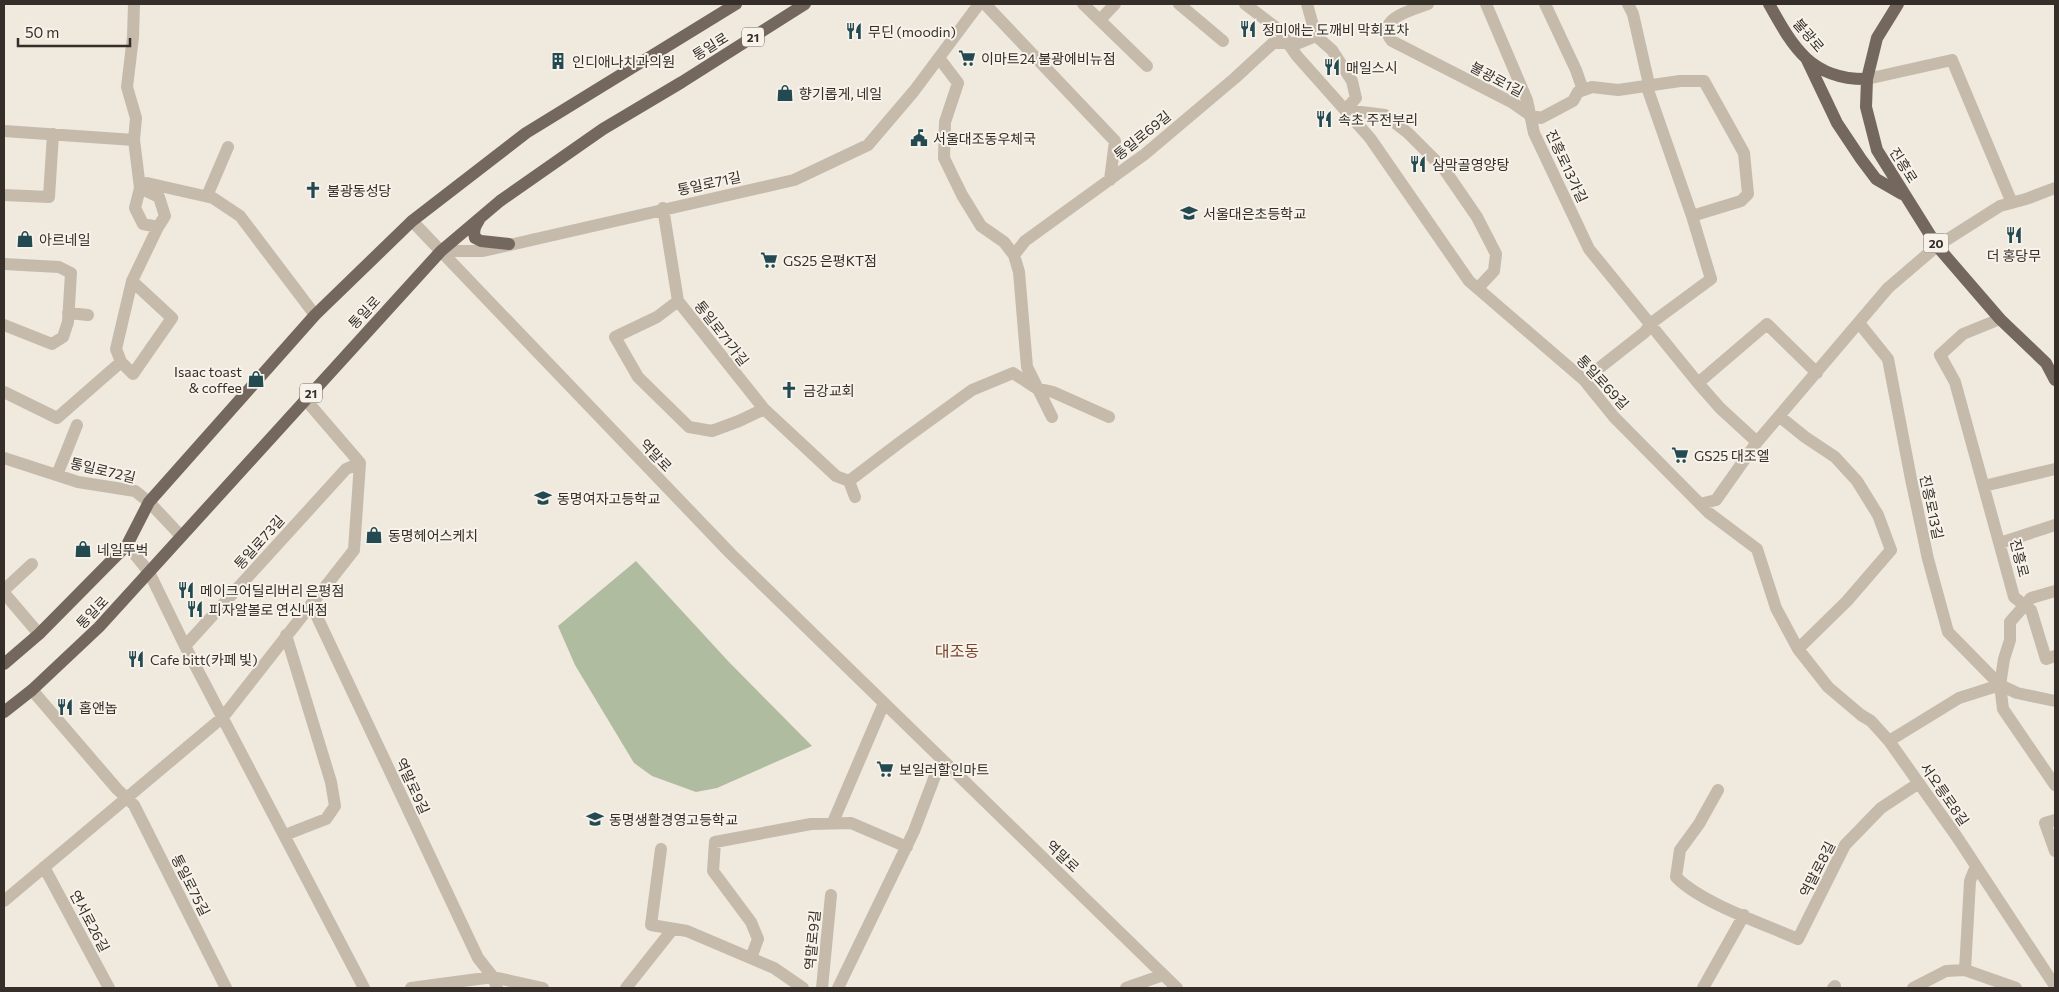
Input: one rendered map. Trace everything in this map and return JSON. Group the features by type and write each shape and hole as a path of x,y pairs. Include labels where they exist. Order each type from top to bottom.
{"main road":[{"name":"통일로","path":"4,664 39,634 127,546 149,502 315,315 412,221 526,133 736,4"},
{"name":"통일로","path":"4,712 32,690 99,627 440,251 500,201 603,128 682,82 805,4"},
{"name":"불광로","path":"1769,4 1789,39 1807,60 1832,75 1849,80 1867,79"},
{"name":"진흥로","path":"1898,4 1877,38 1867,79 1866,107 1877,150 1937,246 2000,319 2046,363 2055,380"},
{"path":"1807,60 1837,124 1871,173 1876,179 1905,195"},
{"path":"482,216 474,228 473,232 476,238 481,241 510,244"}],"street":[{"path":"134,4 133,37 127,87 136,118 134,140 140,188 135,208 143,224 158,227"},
{"name":"통일로71길","path":"440,251 483,250 794,180 868,145 914,92 979,4"},
{"path":"985,4 1115,141 1110,180"},
{"path":"1083,4 1148,66"},
{"path":"1100,20 1115,4"},
{"path":"1179,4 1223,41"},
{"name":"통일로69길","path":"1245,4 1279,30 1370,138 1469,281 1584,380 1614,417 1700,504"},
{"path":"1307,4 1316,36 1332,50 1352,81 1356,98 1345,110"},
{"name":"불광로1길","path":"1428,4 1398,16 1390,22 1386,28 1386,34 1392,41 1513,103 1530,115 1541,118 1573,101 1578,92 1583,90"},
{"name":"진흥로13가길","path":"1486,4 1527,100 1534,133 1589,249 1628,300 1698,383 1720,408 1757,442"},
{"path":"1546,4 1583,90 1592,87 1618,90 1680,82 1704,81 1744,153 1748,194 1741,201 1692,216"},
{"path":"1584,380 1646,332 1650,324 1711,279 1648,86 1633,14 1628,4"},
{"name":"통일로69길","path":"1014,255 1025,241 1145,154 1235,78 1273,43 1299,43 1316,36"},
{"path":"939,58 958,83 945,122 944,158 962,195 981,226 1004,242 1014,255 1019,272 1027,367 1036,388 1052,416"},
{"path":"1867,79 1952,60 2012,203"},
{"path":"1345,110 1385,115 1408,132 1444,169 1477,218 1496,254 1494,271 1478,288"},
{"path":"4,131 134,140"},
{"path":"4,195 49,197 53,134"},
{"path":"207,196 228,147"},
{"path":"140,188 147,182 207,196 240,216 315,315"},
{"path":"132,281 172,318 133,374 121,362 116,349 120,318 132,281 165,216 159,196 140,188"},
{"path":"1700,504 1716,500 1757,442 1888,288 1937,246 2000,206 2055,188"},
{"name":"통일로71가길","path":"663,208 678,301 764,409 836,476 849,481"},
{"name":"역말로","path":"412,221 731,554 1177,988"},
{"path":"4,264 59,267 71,273 68,322 63,337 52,344 4,325"},
{"path":"678,301 657,317 615,337 638,377 689,427 712,431 764,409"},
{"path":"68,313 88,315"},
{"name":"진흥로","path":"2000,319 1963,334 1940,355 1955,382 2014,597 2031,610 2046,659 2055,656"},
{"name":"진흥로13길","path":"1859,323 1888,359 1928,560 1948,632 2000,685"},
{"path":"1698,383 1767,324 1817,373"},
{"path":"4,392 57,418 121,362"},
{"path":"855,496 849,481 972,390 1012,373 1036,388 1053,392 1110,417"},
{"path":"4,902 223,717 354,550 360,462 305,399"},
{"path":"1780,416 1805,438 1835,457 1857,481 1878,515 1891,550 1847,600 1798,649"},
{"path":"57,475 77,425"},
{"name":"통일로72길","path":"4,458 78,482 135,491 149,502 181,536"},
{"name":"통일로73길","path":"185,646 346,469 360,462"},
{"path":"1984,486 2055,469"},
{"name":"서오릉로8길","path":"1700,504 1757,549 1776,608 1798,649 1828,687 1871,721 1889,741 1976,866 2055,986"},
{"path":"2000,543 2055,525"},
{"path":"127,546 149,572 185,646 364,988"},
{"path":"32,564 4,592 39,634"},
{"path":"2055,591 2030,598 2010,622 2010,640 2004,659 2000,685 2003,709 2055,785"},
{"name":"역말로9길","path":"311,604 478,958 495,983"},
{"path":"285,835 326,819 335,806 330,782 286,636"},
{"path":"1889,741 1959,698 2000,685 2017,693 2055,700"},
{"name":"통일로75길","path":"32,690 117,789 134,805 226,988"},
{"path":"833,822 884,704"},
{"path":"838,988 906,847 941,760"},
{"name":"역말로8길","path":"1718,790 1699,824 1680,850 1676,877 1683,884 1707,899 1798,939 1845,845 1881,808 1919,783"},
{"path":"751,958 758,939 751,922 712,871 715,842 786,827 833,822 851,823 906,847"},
{"path":"2050,822 2055,851"},
{"name":"역말로9길","path":"661,849 651,925 687,931 774,968 802,988"},
{"path":"1965,970 1970,881 1976,866"},
{"name":"연서로26길","path":"44,867 108,988"},
{"name":"역말로9길","path":"822,988 831,895"},
{"path":"1703,988 1744,915"},
{"path":"626,988 672,930"},
{"path":"1913,988 1946,971 1965,970 2016,988"},
{"path":"1126,988 1163,975"},
{"path":"411,988 495,983 543,988"}],"green space":[{"path":"636,561 728,661 812,746 717,788 696,792 652,776 634,763 575,665 558,626"}],"place":[{"name":"정미애는 도깨비 막회포차","path":"1248,29"},
{"name":"무딘 (moodin)","path":"854,31"},
{"name":"이마트24 불광에비뉴점","path":"967,58"},
{"name":"인디애나치과의원","path":"558,61"},
{"name":"매일스시","path":"1332,67"},
{"name":"향기롭게, 네일","path":"785,93"},
{"name":"속초 주전부리","path":"1324,119"},
{"name":"서울대조동우체국","path":"919,138"},
{"name":"삼막골영양탕","path":"1418,164"},
{"name":"불광동성당","path":"313,190"},
{"name":"서울대은초등학교","path":"1189,213"},
{"name":"더 홍당무","path":"2014,235"},
{"name":"아르네일","path":"25,239"},
{"name":"GS25 은평KT점","path":"769,260"},
{"name":"Isaac toast & coffee","path":"256,379"},
{"name":"금강교회","path":"789,390"},
{"name":"GS25 대조엘","path":"1680,455"},
{"name":"동명여자고등학교","path":"543,498"},
{"name":"동명헤어스케치","path":"374,535"},
{"name":"네일뚜벅","path":"83,549"},
{"name":"메이크어딜리버리 은평점","path":"186,590"},
{"name":"피자알볼로 연신내점","path":"195,609"},
{"name":"Cafe bitt(카페 빛)","path":"136,659"},
{"name":"홉앤놉","path":"65,707"},
{"name":"보일러할인마트","path":"885,769"},
{"name":"동명생활경영고등학교","path":"595,819"}],"district":[{"name":"대조동","path":"957,650"}]}
